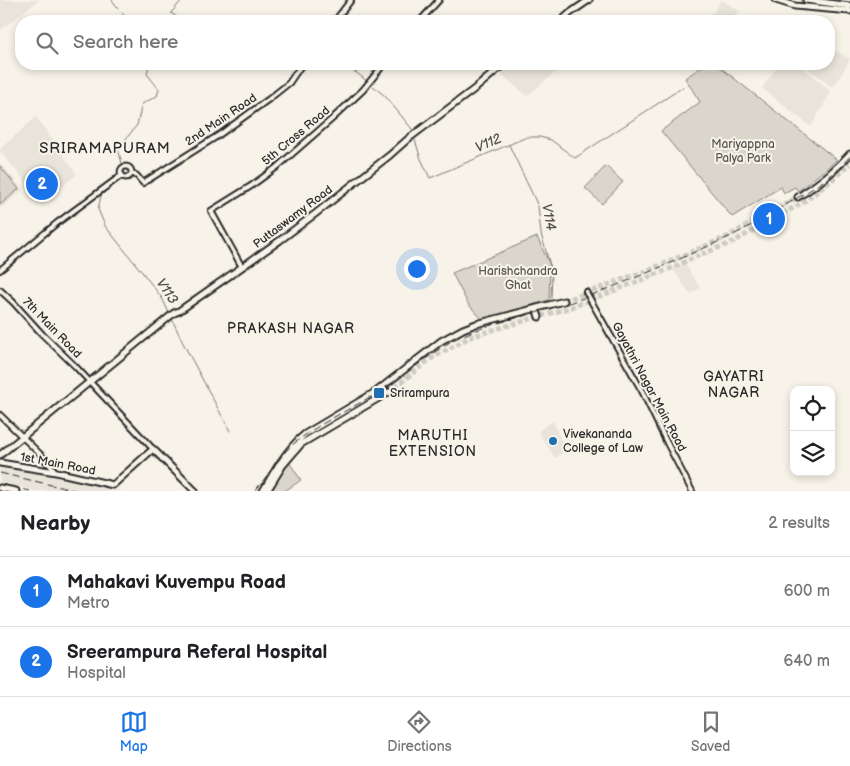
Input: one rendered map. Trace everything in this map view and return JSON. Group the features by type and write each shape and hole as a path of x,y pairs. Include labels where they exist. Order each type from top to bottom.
{"main road":[{"path":"568,15 589,0"},
{"path":"776,0 795,6 850,11"},
{"path":"806,0 850,6"},
{"name":"Puttaswamy Road","path":"89,382 174,313 280,241 497,70"},
{"path":"798,197 821,181 850,154"},
{"path":"263,491 299,438 377,391 441,341 463,328 564,301"},
{"path":"536,308 538,316"},
{"path":"0,455 89,382"},
{"path":"267,491 283,465 301,444 389,392"},
{"path":"153,448 194,491"},
{"name":"1st Main Road","path":"0,463 56,472 113,485 153,448"},
{"path":"0,488 16,491"}],"street":[{"path":"340,15 351,0"},
{"path":"425,15 439,0"},
{"name":"2nd Main Road","path":"132,173 143,183 220,134 268,99 289,83 298,70"},
{"name":"5th Cross Road","path":"242,267 211,211 251,186 276,167 363,90 380,70"},
{"path":"125,167 130,168 132,173 128,177 122,175 121,170 125,167"},
{"path":"0,270 56,223 122,175"},
{"name":"7th Main Road","path":"0,290 153,448"},
{"name":"Gayathri Nagar Main Road","path":"586,292 642,391 692,491"},
{"path":"0,414 56,472"}],"shaded area":[{"path":"0,0 39,0 20,15 15,15 15,18 0,30"},
{"path":"721,0 740,11 735,15 712,15"},
{"path":"835,50 850,59 833,88 810,70 835,70"},
{"path":"502,70 559,70 527,96 499,72"},
{"path":"775,70 807,70 831,92 811,127 762,88"},
{"path":"36,117 77,174 43,203 0,151"},
{"path":"0,163 23,190 0,209"},
{"path":"685,264 700,288 690,294 672,268"},
{"name":"Vivekananda College of Law","path":"553,421 565,451 555,458 538,431"},
{"path":"0,469 17,470 122,491 35,491 0,482"}],"green space":[{"name":"Mariyappna Palya Park","path":"697,70 724,70 837,160 798,191 795,187 784,193 781,187 732,217 661,131 700,102 685,78"},
{"path":"0,166 19,189 0,205"},
{"path":"606,166 623,182 602,204 585,188"},
{"name":"Harishchandra Ghat","path":"537,237 550,265 549,300 483,320 468,304 452,273"},
{"path":"289,462 301,480 285,491 270,491"}],"waterway":[{"name":"V113","path":"112,0 118,8"},
{"name":"V112","path":"174,15 171,13 182,0"},
{"name":"V113","path":"123,167 118,149 137,125 142,104 157,96 159,89 147,74 148,70"},
{"name":"V112","path":"350,70 357,73 385,96 412,129 413,133"},
{"name":"V112","path":"414,137 430,178 527,137 540,137 551,140 575,158 683,87"},
{"name":"V114","path":"509,145 538,206 541,234 552,272 551,298"},
{"name":"V113","path":"114,183 101,196 98,209 105,226 162,298 170,315"},
{"name":"V113","path":"172,319 230,431"}],"tunnel":[{"path":"389,392 429,360 468,338 569,308 731,243 802,203 850,164"},
{"path":"564,301 651,269 727,237 798,197"}],"railway":[{"path":"255,491 294,443 381,390 453,340 481,328 554,308 597,293 730,236 816,186 835,172 850,156"},
{"path":"0,473 77,491"},
{"path":"0,484 30,491"}],"place":[{"name":"Sreerampura Referal Hospital","path":"42,184"},
{"name":"Mahakavi Kuvempu Road","path":"769,219"},
{"name":"Srirampura","path":"379,393"},
{"name":"Vivekananda College of Law","path":"553,441"}],"district":[{"name":"SRIRAMAPURAM","path":"105,148"},
{"name":"PRAKASH NAGAR","path":"291,328"},
{"name":"GAYATRI NAGAR","path":"734,384"},
{"name":"MARUTHI EXTENSION","path":"433,444"}]}
